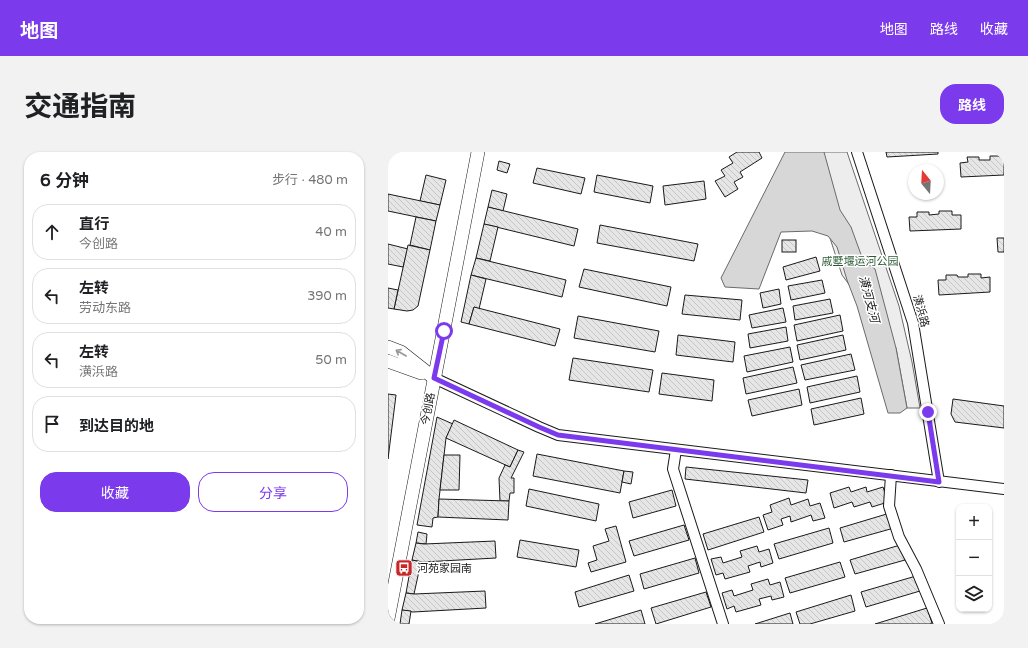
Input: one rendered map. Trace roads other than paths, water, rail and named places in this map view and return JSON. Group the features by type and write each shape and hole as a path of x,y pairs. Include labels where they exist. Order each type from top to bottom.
{"main road":[{"name":"今创路","path":"388,619 478,152"},
{"path":"388,347 401,352 434,378"},
{"path":"388,361 434,378"}],"street":[{"name":"潢浜路","path":"857,152 913,323 939,482"},
{"path":"434,378 558,435 1004,489"},
{"path":"676,450 673,469 723,624"},
{"path":"891,475 889,506 899,537 916,569 939,624"}],"water":[{"name":"潢河支河","path":"785,152 824,152 840,210 851,227 863,260 875,269 896,348 907,408 900,413 888,413 857,306 837,247 828,236 812,231 781,232 759,289 725,287 721,278"}],"place":[{"name":"河苑家园南","path":"404,568"}],"park label":[{"name":"戚墅堰运河公园","path":"860,261"}]}
